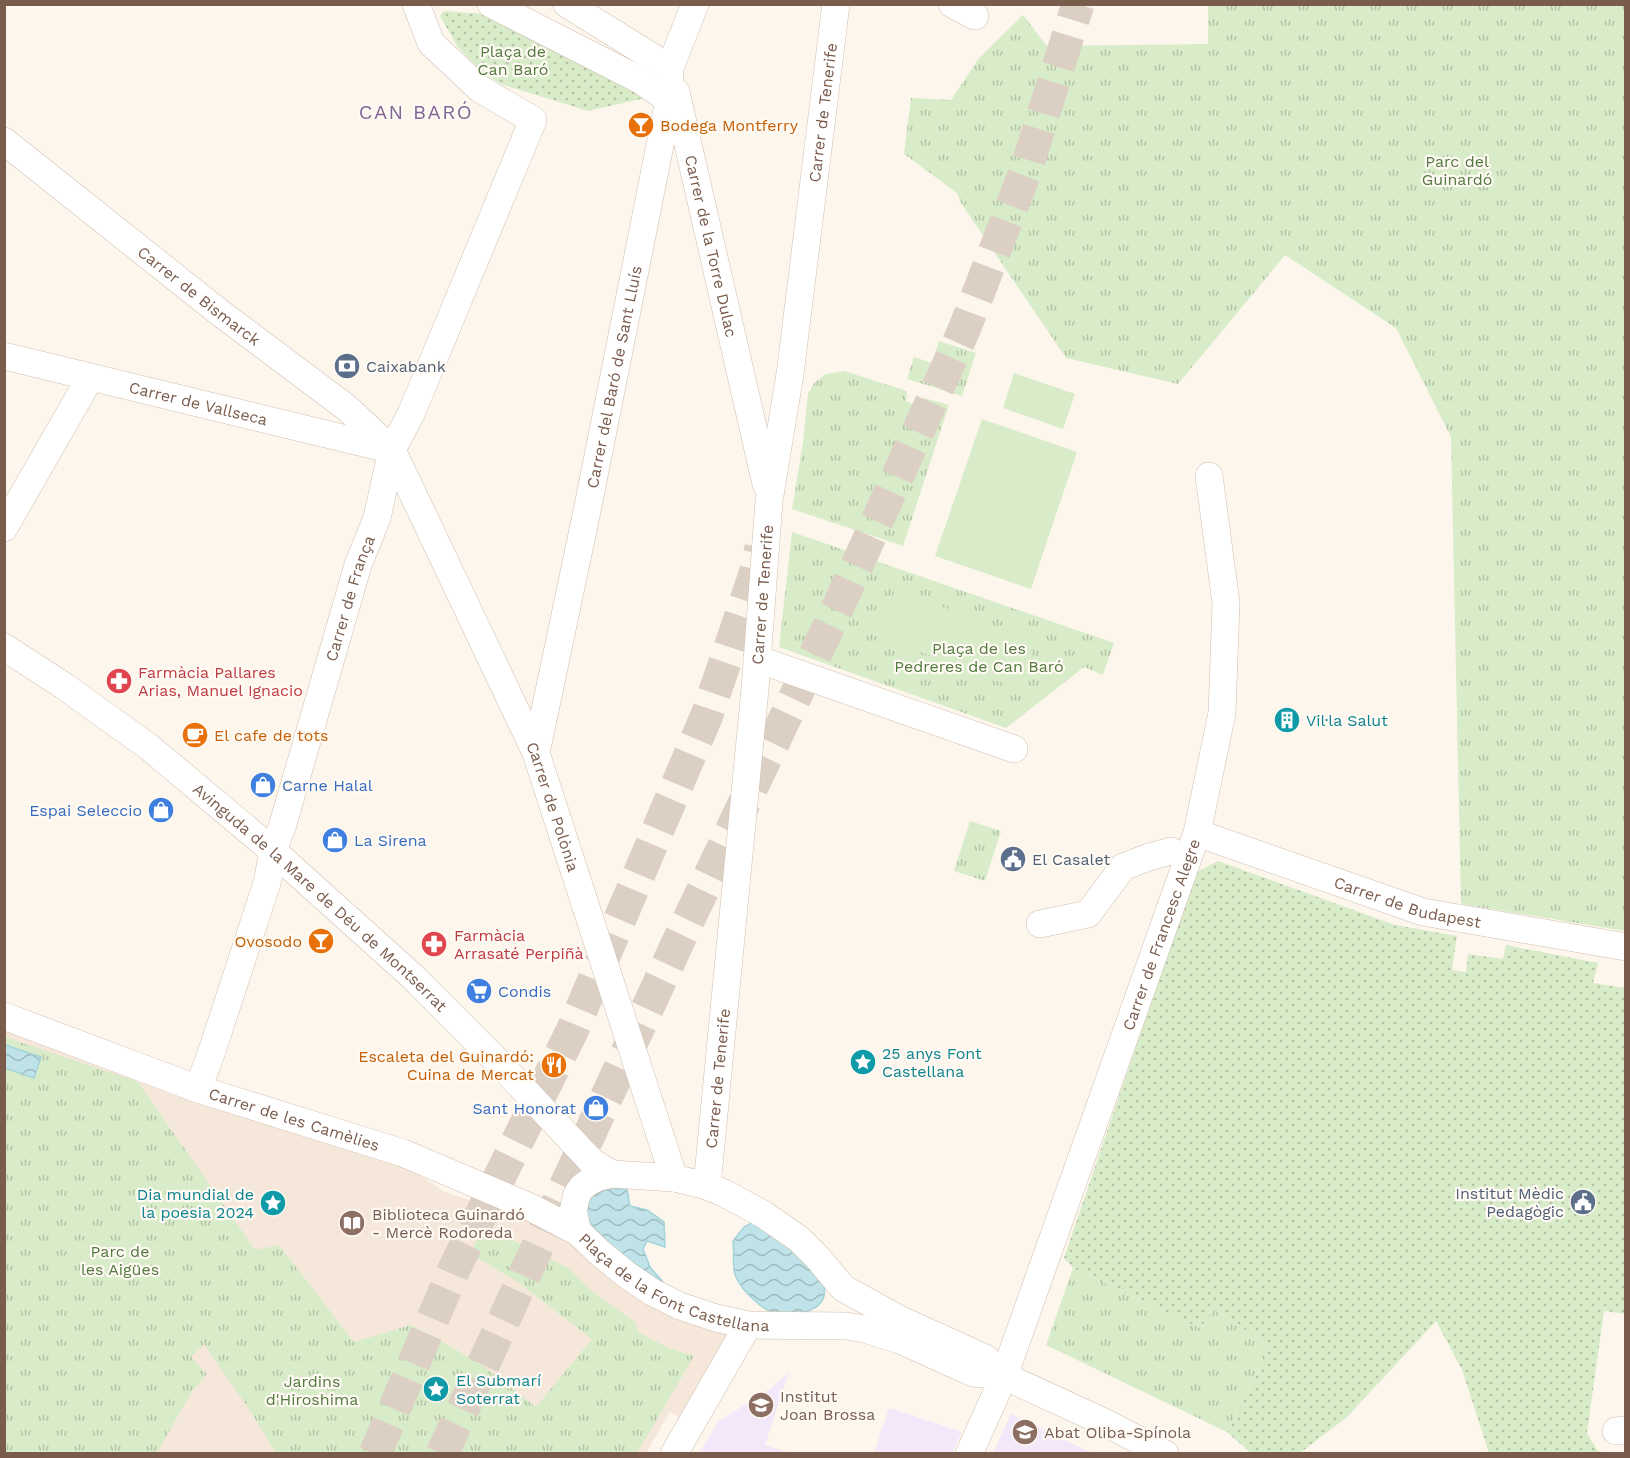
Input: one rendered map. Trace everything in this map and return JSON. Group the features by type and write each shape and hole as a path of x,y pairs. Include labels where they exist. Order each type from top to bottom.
{"street":[{"name":"Carrer de França","path":"198,1089 267,883 273,851 283,824 358,565 377,518 392,450 411,414 533,120 480,89 431,43 416,4"},
{"path":"491,4 640,80 669,100"},
{"path":"567,4 670,68"},
{"name":"Carrer del Baró de Sant Lluís","path":"536,753 669,100 670,68 695,4"},
{"name":"Carrer de Tenerife","path":"707,1186 757,659 769,501 791,363 836,4"},
{"name":"Carrer de la Torre Dulac","path":"670,68 769,501"},
{"name":"Carrer de Bismarck","path":"4,141 219,312 347,408 392,450"},
{"name":"Carrer de Vallseca","path":"4,356 392,450"},
{"path":"4,528 90,378"},
{"path":"752,423 782,421"},
{"name":"Carrer de Polònia","path":"392,450 536,753 674,1178"},
{"name":"Carrer de Francesc Alegre","path":"969,1454 1004,1376 1197,833 1222,713 1226,603 1209,476"},
{"name":"Avinguda de la Mare de Déu de Montserrat","path":"4,647 64,686 149,747 273,851 412,976 500,1064 592,1162 612,1174"},
{"path":"757,659 1014,749"},
{"name":"Carrer de Budapest","path":"1197,833 1423,912 1626,947"},
{"path":"1040,924 1088,914 1123,867 1171,851"},
{"name":"Carrer de les Camèlies","path":"4,1016 198,1089 403,1154 530,1207 578,1232"},
{"name":"Plaça de la Font Castellana","path":"612,1174 674,1178 707,1186 763,1214 799,1239 818,1257 843,1288 899,1319 985,1358 1004,1376 973,1373 900,1340 865,1329 799,1324 748,1325 716,1318 680,1306 652,1292 627,1275 578,1232 573,1211 577,1194 589,1182 612,1174"},
{"name":"Plaça de la Font Castellana","path":"799,1324 817,1322 828,1317 843,1288"},
{"path":"674,1454 748,1325"},
{"path":"1004,1376 1098,1419 1165,1454"}],"shaded area":[{"path":"5,1025 409,1168 445,1192 537,1222 730,1335 683,1420 670,1412 646,1453 5,1454"},
{"name":"Institut Joan Brossa","path":"789,1372 765,1445 790,1453 699,1453 719,1421 770,1389"},
{"name":"Institut Joan Brossa","path":"889,1408 962,1432 952,1453 874,1453"},
{"name":"Abat Oliba-Spínola","path":"1011,1414 1084,1449 1093,1453 993,1453"}],"green space":[{"name":"Parc del Guinardó","path":"1208,5 1625,5 1625,931 1461,904 1451,437 1396,328 1285,255 1178,384 1066,358 961,203 957,193 904,154 911,98 951,100 979,58 1023,15 1047,46 1208,44"},
{"name":"Plaça de Can Baró","path":"444,11 484,14 645,98 588,111 501,84 485,75 457,46 440,16"},
{"path":"939,341 976,353 962,396 907,379 914,357 932,363"},
{"path":"844,371 907,391 906,401 919,407 924,398 949,405 903,546 792,509 808,394 814,383 826,374"},
{"path":"1014,373 1075,394 1063,429 1003,408"},
{"path":"982,419 1077,452 1031,589 935,556"},
{"name":"Plaça de les Pedreres de Can Baró","path":"792,532 1114,643 1103,675 1084,667 1006,728 779,647"},
{"path":"895,589 1036,642 1019,689 878,636"},
{"path":"970,821 1001,831 985,881 954,871"},
{"path":"1218,861 1395,925 1457,936 1452,970 1466,972 1468,954 1503,959 1506,945 1598,963 1593,983 1625,988 1625,1314 1604,1311 1587,1433 1597,1450 1603,1453 1489,1453 1462,1370 1436,1321 1347,1417 1300,1453 1251,1453 1227,1432 1270,1348 1214,1310 1200,1328 1073,1268 1064,1258 1195,873"},
{"path":"5,1037 138,1082 255,1250 279,1245 354,1342 411,1325 483,1366 536,1407 592,1339 519,1283 471,1254 483,1225 568,1268 593,1292 635,1322 638,1332 666,1347 694,1356 637,1453 276,1453 204,1344 191,1357 207,1374 192,1391 157,1453 5,1454"},
{"path":"1073,1268 1200,1328 1214,1310 1270,1348 1227,1432 1046,1345"}],"water":[{"path":"5,1045 41,1057 34,1078 5,1068"},
{"path":"603,1189 627,1189 630,1206 647,1210 664,1222 665,1247 647,1241 643,1249 650,1267 663,1282 621,1254 592,1225 586,1211 589,1199"},
{"path":"753,1222 804,1260 820,1278 824,1286 824,1295 816,1307 800,1313 776,1313 759,1304 742,1287 733,1264 733,1241 744,1227"}],"tunnel":[{"path":"442,1454 678,942 838,607 964,330 1026,170 1078,4"},
{"path":"375,1454 455,1267 572,1031 707,715 755,574 761,548"}],"place":[{"name":"Bodega Montferry","path":"641,125"},
{"name":"Caixabank","path":"347,366"},
{"name":"Farmàcia Pallares Arias, Manuel Ignacio","path":"119,681"},
{"name":"Vil·la Salut","path":"1287,720"},
{"name":"El cafe de tots","path":"195,735"},
{"name":"Carne Halal","path":"263,785"},
{"name":"Espai Seleccio","path":"161,810"},
{"name":"La Sirena","path":"335,840"},
{"name":"El Casalet","path":"1013,859"},
{"name":"Ovosodo","path":"321,941"},
{"name":"Farmàcia Arrasaté Perpiñà","path":"434,944"},
{"name":"Condis","path":"479,991"},
{"name":"25 anys Font Castellana","path":"863,1062"},
{"name":"Escaleta del Guinardó: Cuina de Mercat","path":"554,1065"},
{"name":"Sant Honorat","path":"596,1108"},
{"name":"Institut Mèdic Pedagògic","path":"1583,1202"},
{"name":"Dia mundial de la poesia 2024","path":"273,1203"},
{"name":"Biblioteca Guinardó - Mercè Rodoreda","path":"352,1223"},
{"name":"El Submarí Soterrat","path":"436,1389"},
{"name":"Institut Joan Brossa","path":"761,1405"},
{"name":"Abat Oliba-Spínola","path":"1025,1432"}],"district":[{"name":"CAN BARÓ","path":"416,112"}],"park label":[{"name":"Parc de les Aigües","path":"120,1260"},
{"name":"Jardins d'Hiroshima","path":"312,1390"}]}
